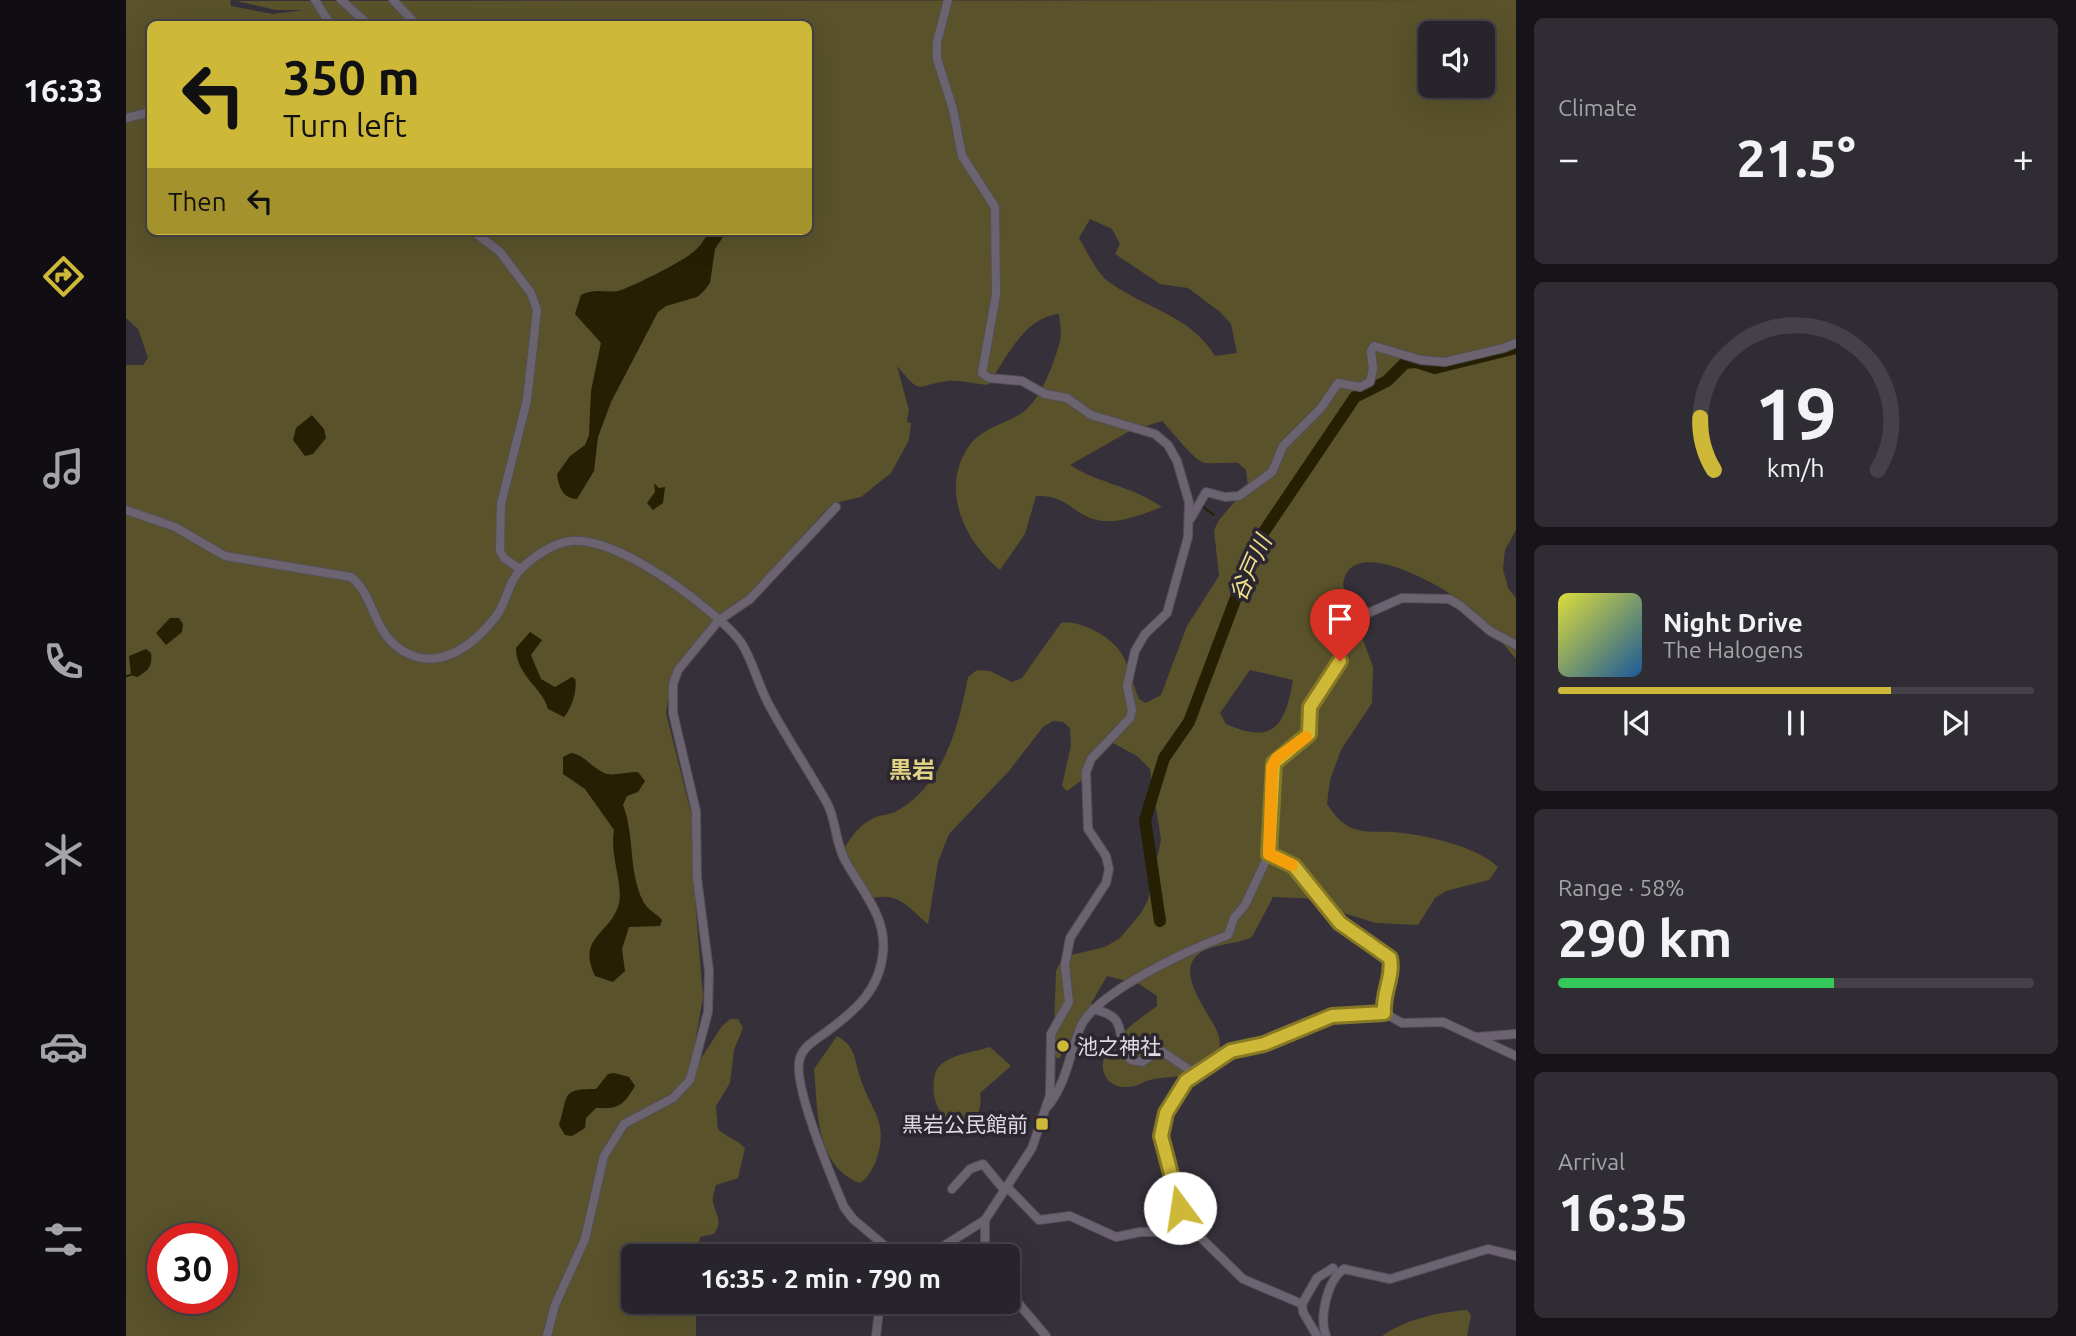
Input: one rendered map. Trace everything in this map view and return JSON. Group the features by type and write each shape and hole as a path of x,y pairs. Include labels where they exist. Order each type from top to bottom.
{"street":[{"path":"315,0 328,21"},
{"path":"341,0 365,21"},
{"path":"393,0 413,21"},
{"path":"948,0 937,42 937,59 953,109 962,156 995,207 995,305 982,373 989,378 1022,382 1045,394 1067,398 1091,415 1161,437 1180,468 1193,516"},
{"path":"126,118 147,113"},
{"path":"479,235 500,252 531,293 537,310 525,412 502,504 500,551 504,558 520,569"},
{"path":"1046,1109 1051,1034 1069,1002 1070,988 1065,965 1070,938 1106,883 1109,869 1106,856 1088,829 1086,772 1091,759 1130,718 1126,686 1130,667 1145,635 1167,613 1193,516 1203,496 1206,492 1239,496 1272,472 1283,446 1321,408 1338,383 1360,387 1370,382 1373,369 1371,351 1374,346 1421,360 1445,362 1504,348 1516,342"},
{"path":"547,1336 555,1305 584,1239 604,1156 624,1124 673,1098 690,1080 708,1012 709,971 697,878 696,811 687,765 675,727 672,699 678,670 719,620 750,599 836,507"},
{"path":"126,510 175,527 225,556 351,577 360,587 386,636 404,652 425,659 452,654 477,636 497,615 511,581 520,569 559,544 569,541 594,545 641,564 719,620 741,643 767,701 827,803 843,856 873,902 884,945 877,981 862,1003 808,1046 799,1059 807,1108 844,1208 884,1244"},
{"path":"947,1244 985,1220 1032,1148 1046,1109 1063,1085 1080,1028 1093,1009 1145,973 1228,935 1234,918 1245,905 1269,854 1274,763 1309,734 1313,702 1366,614 1402,598 1449,599 1490,631 1516,645"},
{"path":"1269,854 1294,866 1340,923 1390,958 1392,965 1383,998 1384,1013"},
{"path":"1093,1009 1114,1017 1122,1030 1124,1049 1131,1060 1142,1062 1160,1050 1191,1071 1231,1051 1264,1044 1332,1016 1384,1013 1402,1023 1443,1022 1516,1056"},
{"path":"1477,1037 1516,1033"},
{"path":"1189,1230 1161,1136 1162,1124 1186,1081 1215,1064 1214,1060"},
{"path":"952,1189 970,1168 983,1164 1039,1220 1070,1216 1116,1237 1140,1232 1189,1230 1212,1245 1243,1279 1302,1304"},
{"path":"985,1220 985,1244"},
{"path":"1326,1336 1322,1315 1336,1277 1344,1269 1390,1279 1488,1249 1516,1256"},
{"path":"1317,1336 1303,1312 1302,1304 1317,1278 1333,1268"},
{"path":"1020,1305 1046,1336"},
{"path":"876,1336 879,1314"}],"shaded area":[{"path":"126,0 230,0 231,6 273,14 303,10 276,10 236,1 1516,0 1516,530 1505,550 1503,569 1508,588 1516,598 1516,659 1471,610 1437,586 1398,568 1378,563 1361,563 1349,570 1343,585 1373,667 1372,703 1341,750 1330,780 1327,804 1340,820 1350,827 1404,833 1448,842 1477,853 1498,867 1489,880 1446,891 1435,898 1418,925 1376,923 1340,912 1320,899 1273,897 1252,937 1206,950 1192,961 1192,983 1220,1041 1212,1068 1205,1071 1151,1080 1131,1087 1120,1087 1110,1082 1103,1070 1109,1048 1128,1028 1157,1006 1157,996 1139,984 1107,976 1059,1059 1053,1056 1056,971 1063,957 1105,947 1120,938 1148,900 1161,840 1150,769 1137,756 1113,743 1107,744 1082,780 1067,791 1062,786 1071,745 1070,728 1063,722 1053,721 1043,727 1009,771 949,834 938,862 928,924 897,899 873,898 859,891 838,858 862,826 876,817 895,812 912,801 937,771 954,735 968,677 977,670 990,671 1012,682 1022,678 1061,623 1085,626 1115,645 1126,662 1139,699 1146,703 1161,695 1187,626 1219,576 1214,530 1219,520 1248,486 1246,470 1238,463 1201,461 1162,421 1128,432 1070,465 1093,477 1139,494 1162,507 1130,518 1105,521 1081,514 1056,498 1036,496 1025,534 1000,570 976,545 967,530 956,497 956,480 960,463 974,440 1019,415 1040,392 1060,341 1059,314 1047,317 1026,331 988,385 953,381 920,387 911,382 897,366 909,410 907,422 911,423 909,440 891,473 861,497 835,503 825,511 744,600 724,614 718,613 672,673 666,713 692,817 692,862 703,997 691,1066 696,1066 722,1026 730,1019 738,1019 743,1028 734,1050 730,1083 716,1106 718,1129 745,1148 738,1178 716,1185 713,1200 718,1225 714,1234 700,1237 699,1244 621,1244 621,1314 696,1314 696,1336 126,1336 126,365 143,365 148,358 138,329 126,318","holes":["1090,219 1112,229 1120,244 1115,254 1160,284 1188,288 1220,312 1231,324 1237,353 1215,356 1193,331 1109,282 1096,268 1079,238","1250,670 1293,680 1281,720 1266,731 1242,730 1226,724 1220,713"]},
{"path":"706,235 724,235 715,249 710,283 697,297 666,306 658,312 611,402 598,437 594,471 577,499 568,496 560,487 557,474 570,456 585,445 589,435 591,391 601,343 575,314 581,295 595,291 618,291 633,285 679,262 702,243"},
{"path":"312,415 324,429 326,438 313,454 305,456 293,440 296,428"},
{"path":"654,483 659,488 665,487 663,503 653,510 647,503 655,492"},
{"path":"170,618 179,618 183,624 182,632 166,645 156,633"},
{"path":"530,632 542,640 531,655 541,679 555,687 572,677 575,679 573,699 564,717 548,709 520,666 516,648"},
{"path":"146,649 151,653 149,668 137,677 131,675 129,656"},
{"path":"571,753 604,773 638,772 645,781 638,792 627,796 623,805 638,889 645,904 662,920 660,926 629,927 622,949 625,971 613,982 595,976 590,963 590,953 596,938 618,907 620,899 614,830 585,789 563,774 563,757"},
{"path":"837,1036 848,1044 853,1054 880,1127 880,1148 876,1161 870,1174 860,1183 845,1175 834,1164 818,1119 814,1069"},
{"path":"990,1047 1011,1066 980,1093 980,1108 975,1118 967,1123 957,1123 947,1118 934,1097 937,1070 944,1062 954,1057"},
{"path":"608,1074 629,1077 635,1086 627,1098 615,1107 596,1108 586,1118 585,1128 572,1136 565,1135 559,1125 571,1092 596,1089"},
{"path":"1467,1310 1471,1315 1467,1336 1382,1336 1423,1317"}],"waterway":[{"name":"谷戸川","path":"1160,921 1145,820 1164,758 1189,722 1257,542 1355,397 1387,381 1405,363 1416,362 1435,368 1516,348"},
{"path":"1203,507 1214,515"},
{"path":"126,676 131,675"}],"slow traffic":[{"path":"1292,865 1269,854 1271,774 1277,758 1306,737"}],"place":[{"name":"池之神社","path":"1063,1046"},
{"name":"黒岩公民館前","path":"1042,1124"}],"district":[{"name":"黒岩","path":"912,769"}],"route":[{"path":"1180,1208 1161,1136 1166,1113 1186,1081 1231,1051 1277,1040 1332,1016 1384,1013 1383,998 1392,965 1390,958 1340,923 1294,866 1269,854 1271,774 1274,763 1309,734 1310,707 1340,661"}]}
